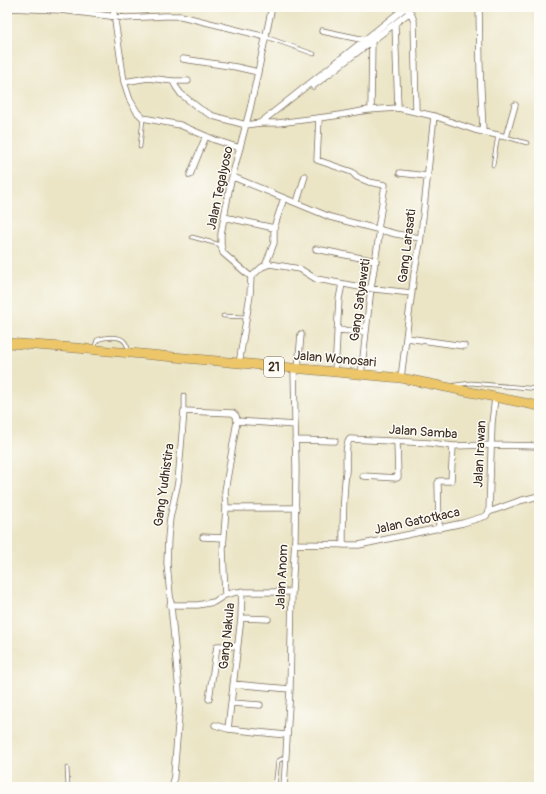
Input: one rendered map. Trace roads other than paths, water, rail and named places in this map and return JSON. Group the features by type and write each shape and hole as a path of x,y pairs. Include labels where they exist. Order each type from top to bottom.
{"highway":[{"name":"Jalan Wonosari","path":"7,343 401,378 447,386 495,398 539,406"}],"street":[{"path":"113,7 124,82 130,100 137,112 143,118 180,125 240,148"},
{"name":"Jalan Tegalyoso","path":"251,277 223,253 220,245 224,217 272,7"},
{"path":"479,7 483,132"},
{"path":"7,8 60,10 126,18 181,16 266,37"},
{"path":"263,123 395,24 406,8"},
{"path":"263,123 406,8"},
{"path":"406,8 413,16 414,21 416,111"},
{"path":"395,24 398,108"},
{"path":"322,31 365,40"},
{"path":"7,36 7,70"},
{"path":"371,110 372,40"},
{"path":"183,59 258,72"},
{"path":"124,82 148,78 188,81"},
{"path":"173,81 181,94 200,109 213,116 246,125 278,123 371,110 398,108 416,111 483,132 506,137 515,105"},
{"name":"Gang Larasati","path":"401,378 420,238 434,116"},
{"name":"Gang Satyawati","path":"319,118 317,160 352,172 357,177 369,182 385,185 361,375"},
{"path":"190,175 206,136"},
{"path":"400,173 427,176"},
{"path":"297,202 305,176"},
{"path":"233,177 297,202 322,214 396,234 420,238"},
{"path":"265,266 274,243 274,228 284,198"},
{"path":"224,217 274,228"},
{"path":"316,249 376,260"},
{"path":"239,364 250,295 251,277 262,267 270,264 300,269 316,279 412,293"},
{"path":"335,372 339,299 342,284"},
{"path":"337,330 366,332"},
{"name":"Jalan Anom","path":"284,787 286,735 290,690 292,592 295,544 296,369 301,334"},
{"path":"407,338 464,346"},
{"name":"Jalan Irawan","path":"489,512 492,423 495,398"},
{"path":"184,411 233,414 236,416 238,421 225,491 225,595"},
{"name":"Gang Yudhistira","path":"172,787 180,702 167,563 170,518 178,482 184,411"},
{"path":"238,421 295,425"},
{"name":"Jalan Samba","path":"343,545 342,506 347,443 349,439 353,438 453,446 539,446"},
{"path":"295,440 335,441"},
{"path":"363,476 397,478 397,441"},
{"path":"439,529 438,483 442,480 451,480 453,446"},
{"name":"Jalan Gatotkaca","path":"295,544 359,545 463,523 486,516 489,512 519,501 539,496"},
{"path":"226,508 296,508"},
{"path":"203,537 224,538"},
{"path":"170,605 209,603 214,602 225,595 242,592 292,592"},
{"name":"Gang Nakula","path":"228,729 241,618 242,592"},
{"path":"241,618 268,619"},
{"path":"209,699 217,646 237,646"},
{"name":"Gang Nakula","path":"233,684 290,690"},
{"path":"231,703 260,705"},
{"path":"215,726 228,729 286,735"}],"lane":[{"path":"266,37 314,54"},
{"path":"140,147 143,118"},
{"path":"493,165 498,135"},
{"path":"506,137 527,143"},
{"path":"192,238 220,245"},
{"path":"223,316 246,317"},
{"path":"94,350 97,340 108,337 123,340 130,354"},
{"path":"447,386 472,383 539,389"},
{"path":"184,395 184,411"},
{"path":"275,787 278,761 285,757"},
{"path":"67,768 68,787"}]}
